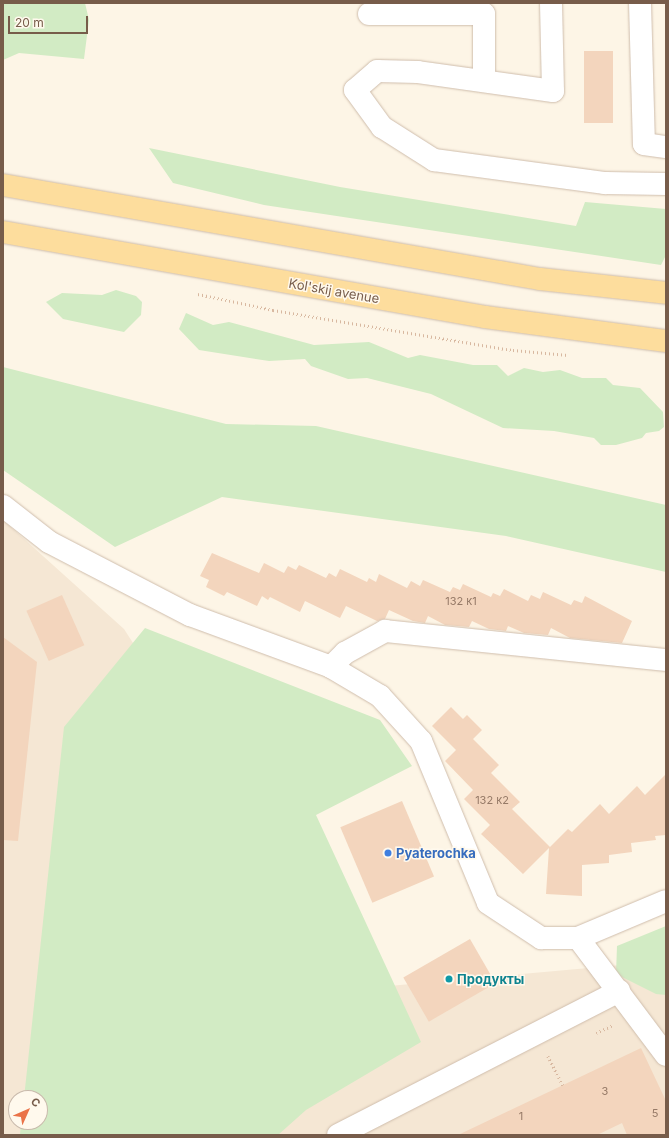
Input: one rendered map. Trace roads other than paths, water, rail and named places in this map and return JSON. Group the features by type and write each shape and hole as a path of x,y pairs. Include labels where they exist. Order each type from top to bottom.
{"main road":[{"path":"3,185 540,279 666,293"},
{"name":"Kol'skij avenue","path":"3,232 485,317 666,341"}],"lane":[{"path":"551,3 553,91 418,72 377,71 355,90 382,127 434,160 605,183 666,184"},
{"path":"640,3 644,144 666,147"},
{"path":"369,14 484,14 484,81"},
{"path":"3,506 49,542 190,615 331,667 380,696 421,740 488,904 541,938 578,938 666,901"},
{"path":"331,667 345,653 385,631 666,660"},
{"path":"578,938 666,1055"},
{"path":"338,1135 619,991"}],"place":[{"name":"Pyaterochka","path":"388,853"},
{"name":"Продукты","path":"449,979"}]}
